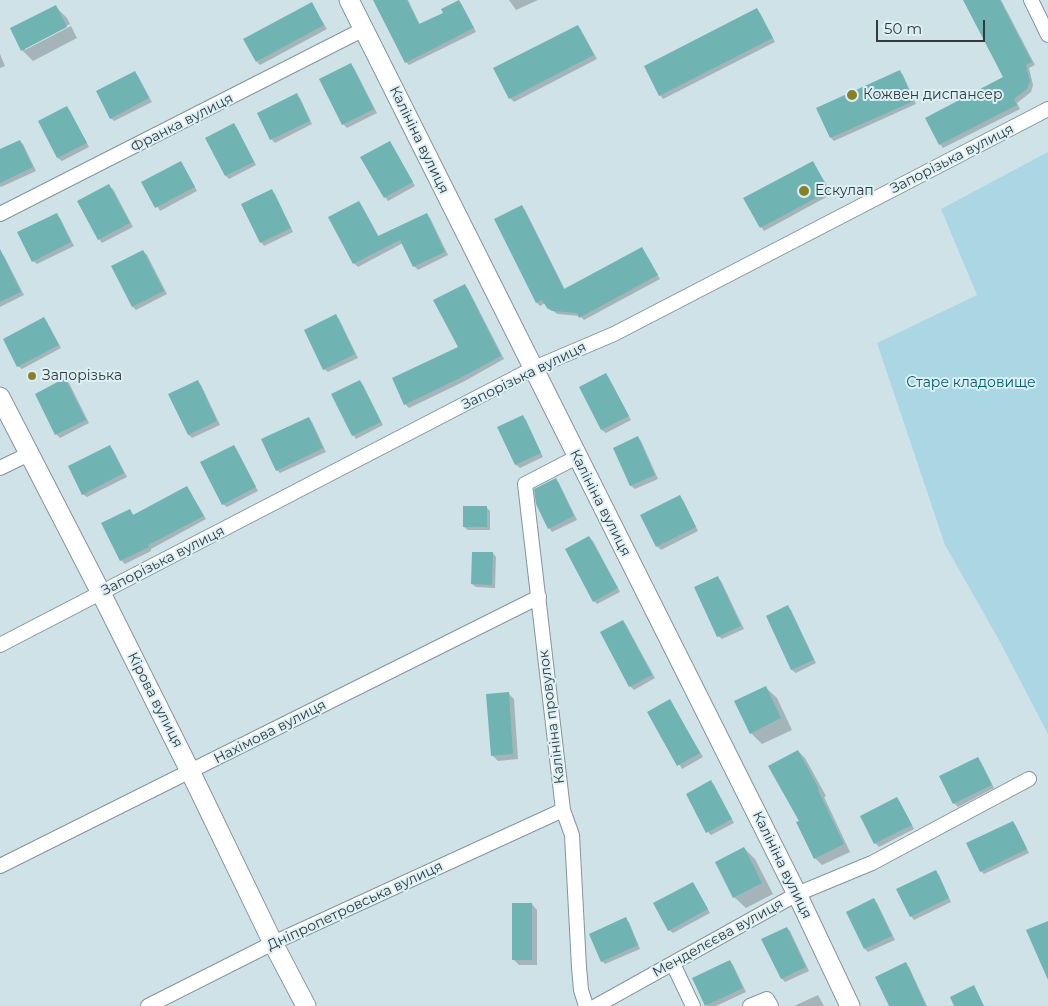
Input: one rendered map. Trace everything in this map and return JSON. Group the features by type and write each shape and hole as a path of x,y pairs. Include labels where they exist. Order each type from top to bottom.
{"street":[{"name":"Калініна вулиця","path":"349,0 797,894 850,1006"},
{"path":"1031,0 1048,35"},
{"name":"Франка вулиця","path":"0,214 364,29"},
{"name":"Запорізька вулиця","path":"0,644 534,368 614,334 1048,109"},
{"name":"Кірова вулиця","path":"0,397 101,593 273,943 306,1006"},
{"path":"0,468 29,454"},
{"name":"Калініна провулок","path":"577,457 525,484 563,810 572,836 579,967 581,990 586,1006"},
{"name":"Нахімова вулиця","path":"0,866 539,597"},
{"name":"Менделєєва вулиця","path":"596,1006 797,894 872,863 1029,779"},
{"name":"Дніпропетровська вулиця","path":"148,1006 273,943 563,810"},
{"path":"673,964 693,1006"},
{"path":"750,1006 767,999 771,1006"}],"green space":[{"name":"Старе кладовище","path":"1048,152 1048,734 999,640 945,545 877,343 977,295 941,209"}],"building":[{"path":"373,0 407,0 419,24 443,13 441,9 459,0 474,28 405,63"},
{"path":"963,0 1000,0 1032,62 1026,65 1030,81 1027,89 1014,99 1017,105 939,145 925,118 1003,77"},
{"path":"312,2 324,25 256,62 243,39"},
{"path":"56,5 67,27 21,51 10,28"},
{"path":"757,8 773,38 659,96 644,66"},
{"path":"578,25 594,55 509,99 493,68"},
{"path":"351,63 374,109 342,125 319,79"},
{"path":"900,70 914,101 830,138 816,108"},
{"path":"135,71 149,98 110,119 96,91"},
{"path":"297,93 310,121 270,140 257,113"},
{"path":"67,106 87,143 57,158 38,121"},
{"path":"234,123 254,162 225,176 205,138"},
{"path":"20,140 33,167 0,183 0,149"},
{"path":"390,141 413,182 384,198 360,157"},
{"path":"181,161 195,187 155,208 141,182"},
{"path":"813,161 829,191 760,228 743,198"},
{"path":"109,184 130,223 98,240 77,201"},
{"path":"272,189 291,228 260,243 241,204"},
{"path":"359,201 378,236 427,213 445,252 413,267 400,240 353,264 328,217"},
{"path":"522,205 564,289 642,247 658,275 579,318 577,313 552,311 547,308 542,300 536,303 494,219"},
{"path":"57,213 71,242 32,262 17,232"},
{"path":"0,249 21,292 0,302"},
{"path":"143,250 164,291 132,307 111,266"},
{"path":"465,284 501,356 404,405 392,378 458,347 433,300"},
{"path":"336,314 355,354 323,370 304,330"},
{"path":"44,317 59,345 17,367 3,339"},
{"path":"606,373 629,416 601,430 579,387"},
{"path":"65,378 86,420 55,435 35,394"},
{"path":"198,380 217,421 188,435 168,394"},
{"path":"360,380 381,422 352,436 331,394"},
{"path":"523,415 541,453 515,465 497,427"},
{"path":"309,417 323,448 276,471 261,439"},
{"path":"638,436 655,475 630,486 613,448"},
{"path":"110,445 124,473 82,495 68,466"},
{"path":"234,445 256,487 222,505 200,462"},
{"path":"556,478 574,516 548,529 536,504 534,489"},
{"path":"187,486 204,516 120,561 101,523 130,509 133,515"},
{"path":"680,495 696,527 656,547 640,515"},
{"path":"463,506 487,506 487,527 463,527"},
{"path":"589,536 618,588 593,602 565,549"},
{"path":"472,552 493,552 492,585 471,584"},
{"path":"718,576 741,626 717,637 694,587"},
{"path":"788,605 814,660 791,670 766,616"},
{"path":"623,620 652,675 629,687 600,632"},
{"path":"766,686 781,718 750,734 734,701"},
{"path":"509,692 513,754 491,756 486,694"},
{"path":"670,699 700,753 677,766 647,712"},
{"path":"798,750 819,789 844,844 814,859 796,822 799,821 768,766"},
{"path":"978,757 992,785 953,804 939,776"},
{"path":"711,780 732,819 706,833 686,794"},
{"path":"897,797 912,825 874,844 860,816"},
{"path":"1013,821 1027,849 980,872 966,843"},
{"path":"744,847 762,883 733,898 715,862"},
{"path":"936,870 949,898 910,917 896,889"},
{"path":"693,882 708,909 668,931 653,903"},
{"path":"874,898 892,936 864,949 846,912"},
{"path":"512,903 532,903 532,960 512,960"},
{"path":"626,917 638,945 601,962 589,934"},
{"path":"1048,921 1048,980 1026,930"},
{"path":"787,927 806,967 781,979 761,939"},
{"path":"730,960 743,988 705,1006 692,978"},
{"path":"906,962 926,1006 889,1006 875,977"},
{"path":"974,985 984,1006 954,1006 950,997"}],"place":[{"name":"Кожвен диспансер","path":"852,95"},
{"name":"Ескулап","path":"804,191"},
{"name":"Запорізька","path":"32,376"}]}
